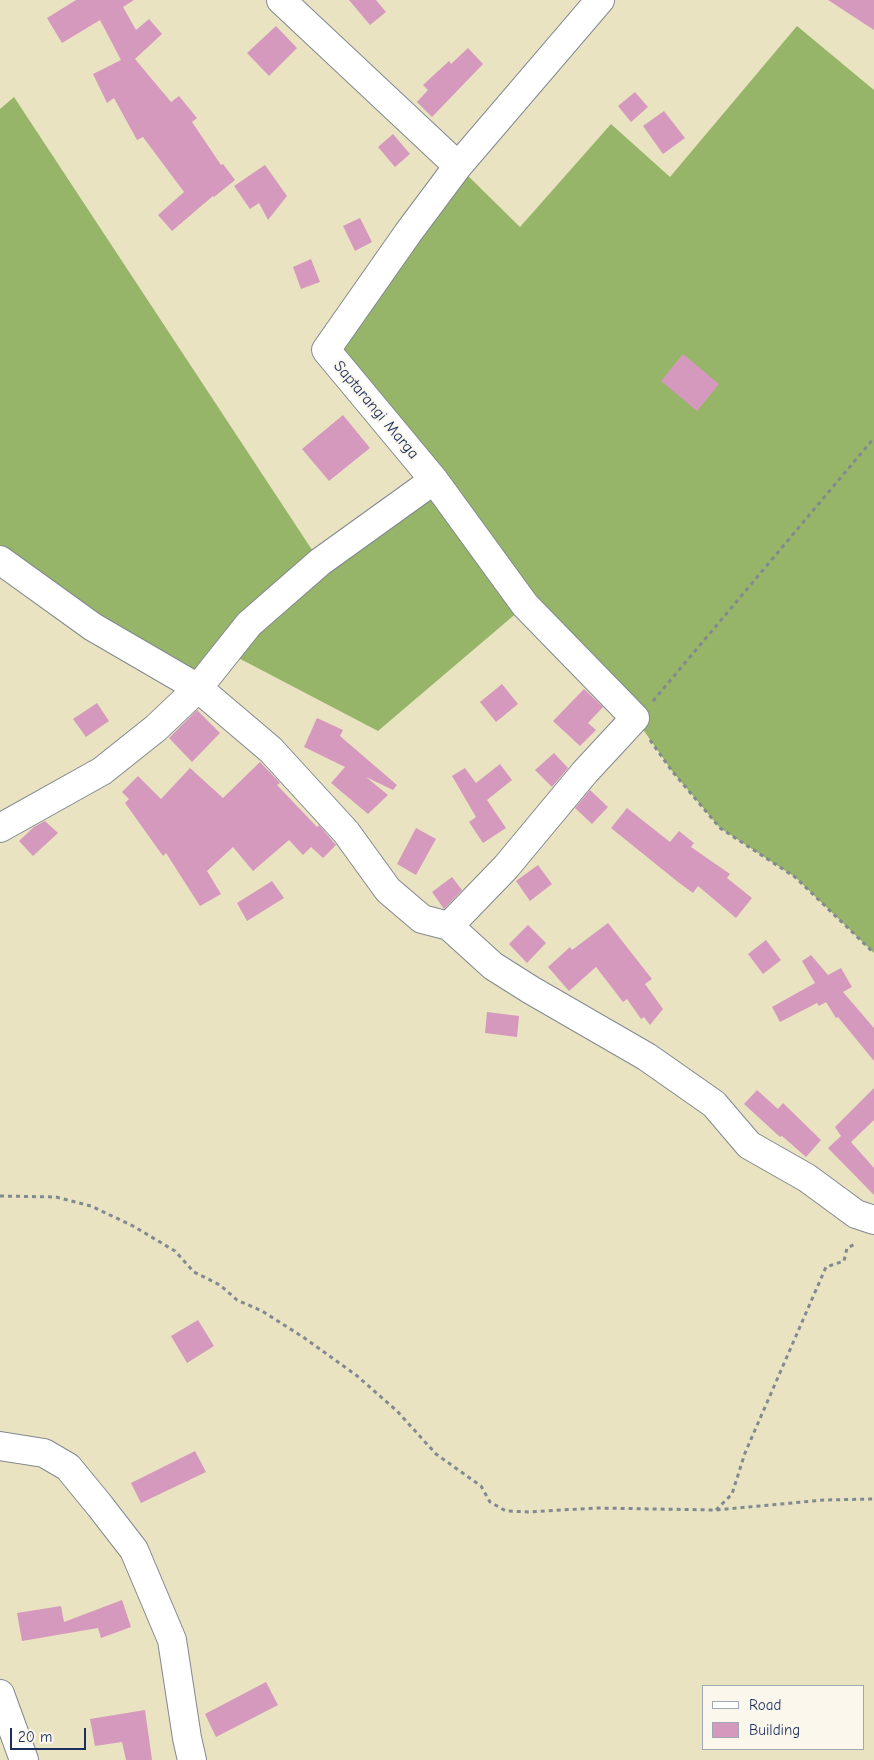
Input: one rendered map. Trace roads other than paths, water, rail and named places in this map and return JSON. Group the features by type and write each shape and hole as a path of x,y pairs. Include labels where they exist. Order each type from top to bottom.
{"street":[{"path":"281,0 458,166"},
{"name":"Saptarangi Marga","path":"449,926 506,867 585,772 635,718 525,605 434,480 326,350 408,233 458,166 600,0"},
{"path":"0,828 102,771 156,728 198,688 249,624 320,562 434,480"},
{"path":"0,560 93,627 198,688 271,750 346,832 388,890 422,919 449,926 494,966 531,990 647,1057 714,1104 748,1145 807,1178 856,1214 867,1231"},
{"path":"0,1446 44,1453 68,1467 134,1550 172,1640 192,1760"},
{"path":"3,1709 24,1760"}]}
